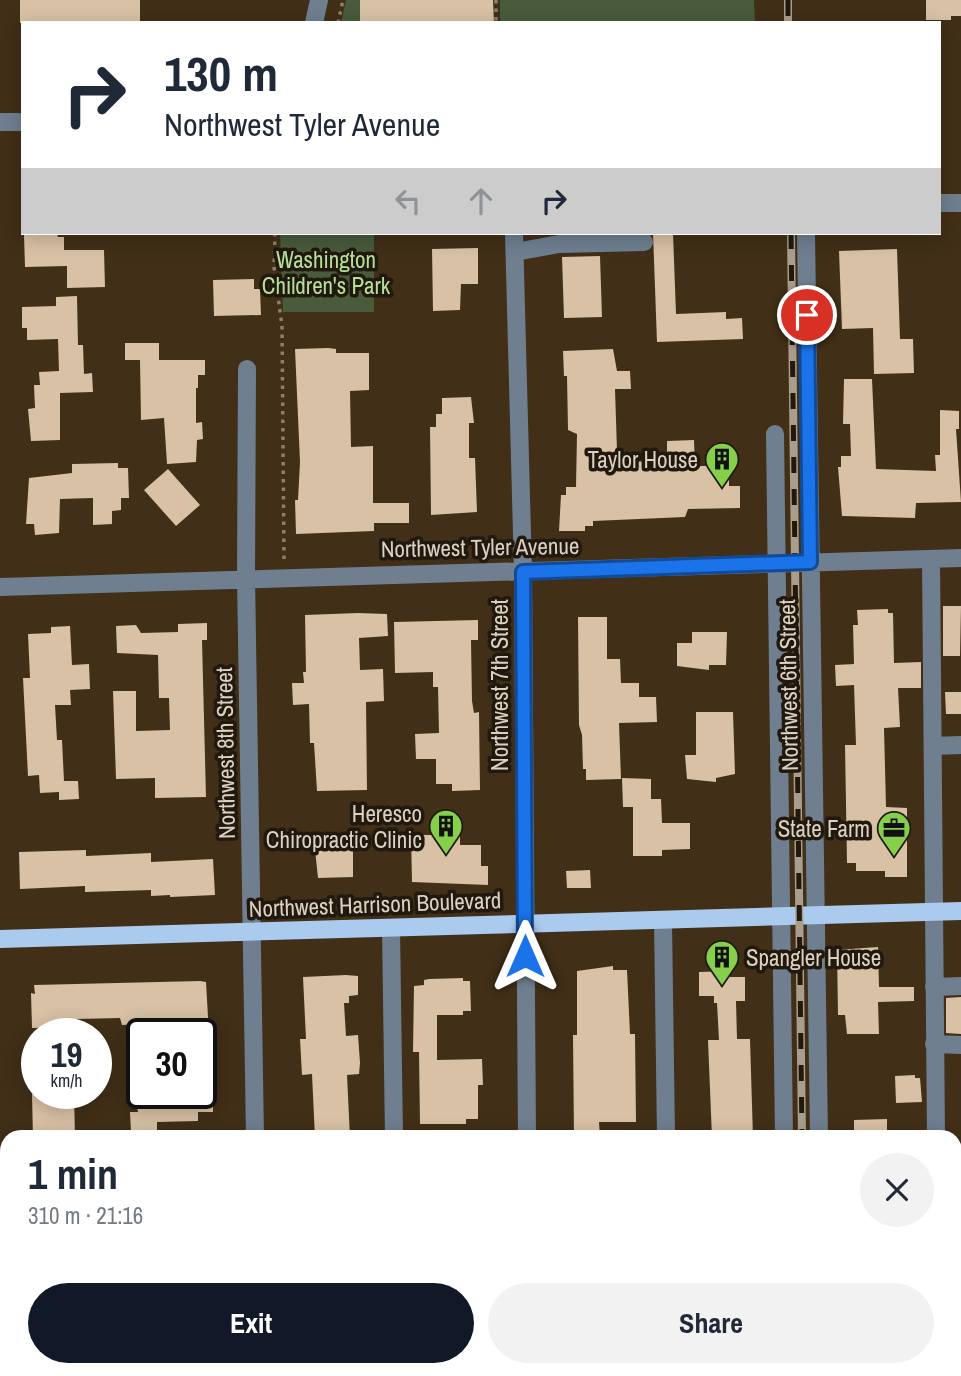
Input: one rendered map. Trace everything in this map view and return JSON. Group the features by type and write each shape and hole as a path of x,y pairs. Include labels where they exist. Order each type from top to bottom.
{"main road":[{"name":"Northwest Harrison Boulevard","path":"0,939 961,911"}],"street":[{"path":"314,21 319,0"},
{"path":"0,122 21,122"},
{"path":"941,203 961,203"},
{"name":"Northwest 7th Street","path":"514,235 523,572 527,1130"},
{"name":"Northwest 6th Street","path":"806,235 819,1130"},
{"path":"515,252 559,244 644,243"},
{"name":"Northwest 8th Street","path":"247,369 246,577 255,1130"},
{"name":"Northwest 6th Street","path":"775,433 784,1130"},
{"name":"Northwest Tyler Avenue","path":"0,587 246,577 523,572 961,558"},
{"path":"931,559 936,1130"},
{"path":"933,747 961,745"},
{"path":"663,920 666,1130"},
{"path":"391,928 394,1130"},
{"path":"934,987 961,986"},
{"path":"934,1044 961,1045"}],"path":[{"path":"338,21 343,0"},
{"path":"496,0 496,21"},
{"path":"275,235 274,267 282,326 284,577"}],"green space":[{"path":"346,0 360,0 360,21 341,21"},
{"path":"500,0 754,0 755,21 500,21"},
{"name":"Washington Children's Park","path":"280,235 374,235 374,312 283,312"}],"building":[{"path":"20,0 140,0 140,21 20,23"},
{"path":"360,0 493,0 494,21 360,21"},
{"path":"926,0 961,0 961,16 951,16 951,20 926,20"},
{"path":"24,235 57,235 64,237 64,250 104,250 105,287 67,288 67,266 25,267"},
{"path":"653,235 673,235 676,314 726,312 726,319 742,318 743,339 657,342"},
{"path":"478,248 478,284 461,284 460,310 433,311 432,249"},
{"path":"897,249 900,339 913,339 914,373 874,374 873,328 842,329 839,251"},
{"path":"600,256 602,317 564,318 562,257"},
{"path":"254,279 254,289 260,289 261,315 214,316 213,280"},
{"path":"77,296 78,345 83,345 84,374 92,373 93,392 60,393 60,440 31,441 28,409 35,408 34,385 40,385 39,372 59,371 58,339 27,340 27,328 22,328 22,307 56,306 56,297"},
{"path":"125,343 159,343 159,360 205,360 205,375 198,375 196,388 196,423 202,422 203,439 197,440 196,462 167,464 164,418 141,420 140,360 125,360"},
{"path":"295,349 336,349 336,353 369,353 369,390 350,391 351,447 373,446 373,503 409,503 409,523 374,523 374,531 296,534 295,500 298,500 300,462"},
{"path":"613,349 617,371 630,371 631,389 615,389 617,451 621,451 621,462 667,461 667,441 694,440 695,466 716,466 716,475 729,475 729,486 740,486 740,508 688,509 685,517 593,521 593,526 585,526 585,531 559,531 561,495 566,495 566,487 576,487 577,434 568,430 567,376 564,376 563,351"},
{"path":"844,379 872,379 876,469 936,471 935,455 940,455 940,410 959,411 959,429 956,429 961,502 916,503 915,518 842,516 838,467 841,467 841,456 851,456 850,424 843,424"},
{"path":"471,397 474,423 469,423 469,458 475,458 477,512 431,515 430,427 436,427 436,414 442,414 442,398"},
{"path":"118,463 118,468 128,468 129,498 121,498 121,510 112,511 112,524 93,525 93,498 60,499 59,533 35,535 34,524 26,524 29,478 72,473 72,464"},
{"path":"168,469 200,505 176,526 144,490"},
{"path":"943,606 961,606 960,656 943,656"},
{"path":"888,609 888,613 893,613 894,663 921,662 921,688 898,688 900,727 884,728 886,807 907,808 907,877 885,877 885,871 856,871 856,863 847,863 845,745 856,745 854,685 836,686 835,665 854,664 853,625 858,625 857,610"},
{"path":"387,614 388,636 359,638 360,670 383,669 384,701 366,702 367,790 317,791 314,743 310,743 309,704 293,705 292,683 304,683 303,672 306,672 305,615"},
{"path":"578,617 607,617 607,659 620,659 621,683 639,683 639,697 656,697 657,722 619,723 621,779 586,780 586,769 583,769 579,725"},
{"path":"478,620 478,640 471,640 472,701 474,713 479,712 480,790 452,791 452,784 436,784 436,759 416,759 415,734 439,733 438,687 433,687 433,672 395,673 394,622"},
{"path":"207,623 207,640 202,640 206,797 155,798 155,778 116,779 113,691 136,691 136,731 170,730 169,698 159,698 158,655 117,653 116,626 136,625 141,633 178,632 178,624"},
{"path":"70,626 72,665 89,664 90,689 70,690 71,705 55,705 57,740 62,740 64,781 78,781 79,799 59,800 59,792 40,793 39,775 28,776 23,678 30,678 28,634 51,633 51,627"},
{"path":"692,632 727,632 726,665 709,665 709,670 677,666 677,643 692,643"},
{"path":"945,692 961,692 961,714 946,714"},
{"path":"696,712 733,712 735,774 716,778 716,782 687,779 685,755 696,755"},
{"path":"622,778 651,779 651,799 661,799 662,823 690,823 690,849 662,850 662,856 633,856 633,807 623,807"},
{"name":"Heresco Chiropractic Clinic","path":"411,835 460,835 460,845 481,845 481,866 488,866 488,885 412,882"},
{"path":"353,838 353,877 318,878 314,840"},
{"path":"86,850 86,856 151,853 151,862 213,859 215,895 151,896 151,890 85,892 85,886 20,889 19,852"},
{"path":"590,870 591,888 567,888 566,871"},
{"path":"878,947 879,987 914,987 914,1001 878,1002 879,1034 847,1034 845,1015 838,1015 837,950"},
{"path":"613,966 613,970 627,970 630,1034 635,1034 636,1122 599,1122 600,1130 574,1130 573,1035 577,1035 577,971"},
{"path":"730,971 730,977 745,977 745,1001 736,1001 737,1039 750,1039 753,1130 712,1130 708,1040 719,1040 717,1003 714,1003 714,996 699,996 699,972"},
{"path":"358,976 358,995 349,996 349,1003 344,1003 346,1036 358,1035 360,1063 359,1074 347,1075 350,1130 315,1130 312,1074 302,1075 300,1039 306,1039 303,977"},
{"path":"463,978 463,981 470,981 471,1011 463,1011 463,1015 437,1015 437,1060 482,1059 483,1085 478,1085 478,1119 466,1119 466,1124 420,1124 419,1052 413,1052 414,986 424,985 424,980 429,979"},
{"path":"206,982 208,1018 126,1018 126,1025 122,1025 120,1018 32,1018 31,993 35,994 34,985"},
{"path":"961,997 961,1034 946,1033 946,998"},
{"path":"915,1075 915,1078 920,1078 922,1102 896,1103 895,1076"},
{"path":"32,1109 74,1109 75,1130 33,1130"},
{"path":"137,1109 213,1109 213,1112 198,1112 198,1121 157,1122 157,1130 131,1130 130,1112 138,1112"},
{"path":"887,1119 887,1130 854,1130 854,1120"}],"railway":[{"path":"788,0 788,21"},
{"path":"791,235 802,1130"}],"place":[{"name":"Taylor House","path":"722,489"},
{"name":"Heresco Chiropractic Clinic","path":"446,856"},
{"name":"State Farm","path":"894,858"},
{"name":"Spangler House","path":"722,987"}],"route":[{"path":"525,956 523,572 810,562 807,315"}]}
